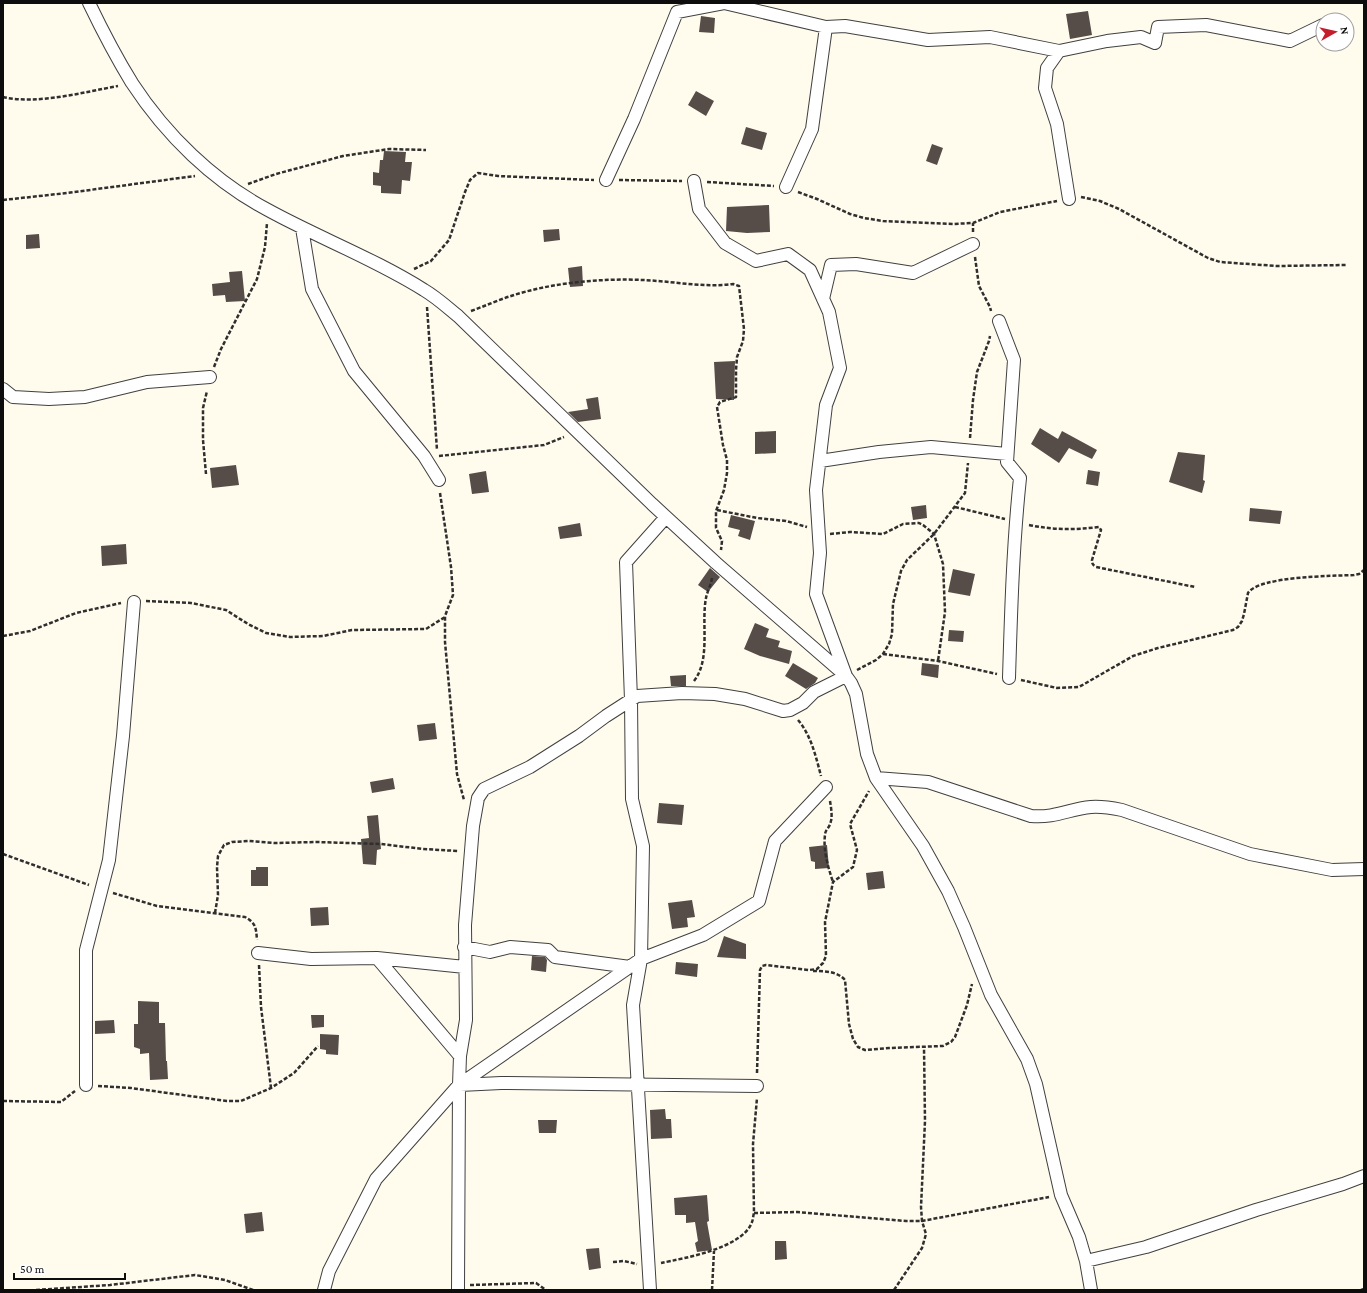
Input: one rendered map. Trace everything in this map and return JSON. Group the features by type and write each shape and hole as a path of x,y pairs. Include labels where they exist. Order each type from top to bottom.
{"street":[{"path":"89,3 104,35 133,84 178,141 232,189 267,210 399,275 426,291 458,316 666,517 716,563 846,676 856,694 867,754 876,778 922,846 948,891 991,995 1027,1059 1036,1084 1061,1195 1079,1237 1086,1261 1091,1290"},
{"path":"606,180 634,119 677,12 724,3 826,27 845,26 928,40 990,36 1059,51 1107,41 1141,37 1155,43 1158,27 1206,25 1290,41 1315,29"},
{"path":"786,187 812,129 826,27"},
{"path":"1059,51 1047,68 1045,88 1057,124 1069,199"},
{"path":"694,181 699,208 725,242 756,261 788,254 810,270 829,312 840,368 826,405 816,490 820,553 816,594 846,676"},
{"path":"302,228 312,289 354,372 424,456 439,480"},
{"path":"823,299 831,265 856,264 913,273 973,244"},
{"path":"999,321 1014,360 1007,462 1020,478 1011,582 1009,678"},
{"path":"3,389 13,397 49,399 85,397 147,382 210,377"},
{"path":"820,461 878,452 931,447 1007,454"},
{"path":"650,1290 633,1005 641,960 643,846 632,800 631,700 626,562 666,517"},
{"path":"86,1085 86,950 109,860 123,736 134,602"},
{"path":"458,1288 459,1085 460,1056 466,1020 464,947 473,826 478,798 484,789 530,767 579,736 637,696 682,692 715,694 746,698 783,711 790,710 803,703 814,692 846,676"},
{"path":"876,778 928,782 1031,816 1042,817 1059,815 1090,807 1122,810 1250,854 1332,870 1364,869"},
{"path":"324,1290 329,1271 376,1179 459,1085 641,960 703,935 759,901 775,841 826,787"},
{"path":"464,947 490,952 510,947 548,950 555,957 630,967"},
{"path":"258,953 311,960 377,958 465,967"},
{"path":"377,958 460,1056"},
{"path":"459,1085 502,1083 757,1086"},
{"path":"1086,1261 1146,1247 1364,1176"}],"path":[{"path":"3,97 12,99 32,99 61,96 133,84"},
{"path":"232,189 276,174 343,156 389,149 426,150"},
{"path":"3,200 214,173"},
{"path":"399,275 431,261 449,240 470,180 478,173 506,177 694,181 786,187 850,214 864,218 883,221 953,224 973,223 1000,212 1079,197 1100,200 1208,258 1220,262 1277,266 1346,265"},
{"path":"206,474 202,408 210,377 221,349 257,279 265,247 267,210"},
{"path":"458,316 512,295 549,287 596,281 641,280 694,284 733,284 739,286 744,329 743,341 737,357 736,397 720,402 717,407 727,460 727,473 724,490 716,512 716,528 722,541 721,552 716,563 706,597 704,645 700,674 695,681 682,692"},
{"path":"426,291 437,456 544,445 578,432"},
{"path":"439,480 451,567 453,594 445,616 445,642 457,774 461,792 473,826"},
{"path":"955,507 1009,520"},
{"path":"1025,524 1059,530 1099,527 1101,530 1092,560 1094,566 1195,587"},
{"path":"934,534 942,564 945,612 938,661"},
{"path":"883,654 938,661 1057,688 1079,687 1132,656 1158,648 1222,634 1236,629 1242,621 1249,591 1261,584 1304,577 1354,575 1359,574 1364,570"},
{"path":"3,636 30,631 76,613 116,604 150,601 191,603 226,610 266,633 290,637 323,636 352,630 426,629 445,616"},
{"path":"808,970 817,969 823,963 826,956 825,922 833,882 852,867 857,850 850,824 876,778"},
{"path":"215,913 218,895 218,856 224,845 232,842 249,841 275,843 317,842 381,844 423,849 471,852"},
{"path":"3,854 95,887"},
{"path":"109,892 156,906 245,917 252,920 256,928 261,1007 271,1088"},
{"path":"613,1262 624,1261 648,1266 714,1250 738,1238 748,1230 752,1223 754,1213 753,1144 757,1086 760,970 762,966 766,965 823,971 840,975 845,980 849,1024 853,1039 858,1047 865,1050 943,1046 951,1042 955,1037 967,1005 972,983"},
{"path":"3,1101 61,1102 75,1091 86,1085 139,1089 227,1101 241,1101 271,1088 294,1073 318,1046"},
{"path":"894,1290 922,1248 926,1234 922,1221 921,1207 925,1121 924,1047"},
{"path":"754,1213 797,1212 922,1221 1061,1195"},
{"path":"712,1290 714,1250"},
{"path":"36,1290 110,1285 195,1275 225,1280 253,1290"},
{"path":"458,1288 536,1283 546,1290"}],"building":[{"path":"1088,11 1092,35 1070,39 1066,14"},
{"path":"701,16 715,18 714,33 699,32"},
{"path":"696,91 714,101 706,116 688,105"},
{"path":"746,127 767,133 762,150 741,144"},
{"path":"932,144 943,148 937,165 926,161"},
{"path":"384,151 406,152 405,162 412,162 410,181 402,180 401,194 381,193 381,186 373,185 373,172 379,173 380,160 383,160"},
{"path":"769,205 770,232 747,233 726,231 727,207"},
{"path":"559,229 560,240 544,242 543,230"},
{"path":"39,234 40,248 26,249 26,235"},
{"path":"582,266 583,286 570,287 568,268"},
{"path":"242,271 245,301 226,302 225,295 213,296 212,284 230,282 229,272"},
{"path":"735,361 734,400 716,399 714,362"},
{"path":"598,397 601,419 578,422 568,412 588,409 586,399"},
{"path":"1040,428 1058,439 1062,431 1097,450 1092,459 1069,448 1059,463 1031,444"},
{"path":"776,431 776,453 755,454 755,432"},
{"path":"1178,452 1205,455 1203,480 1205,481 1202,493 1169,482"},
{"path":"236,465 239,485 212,488 210,468"},
{"path":"1088,470 1100,472 1098,486 1086,484"},
{"path":"486,471 489,492 472,494 469,474"},
{"path":"926,505 927,518 913,520 911,507"},
{"path":"1250,508 1282,511 1280,524 1249,521"},
{"path":"731,515 755,521 750,540 738,536 740,530 728,527"},
{"path":"580,523 582,536 560,539 558,527"},
{"path":"126,544 127,564 102,566 101,546"},
{"path":"710,568 720,577 708,592 698,585"},
{"path":"953,569 975,574 970,596 948,592"},
{"path":"755,623 769,629 766,637 780,641 778,647 792,651 789,664 760,656 744,649"},
{"path":"949,630 964,631 963,642 948,641"},
{"path":"793,663 818,678 815,683 806,689 785,676"},
{"path":"922,663 939,665 938,678 921,675"},
{"path":"686,675 686,686 671,686 670,676"},
{"path":"435,723 437,739 419,741 417,725"},
{"path":"393,778 395,789 372,793 370,782"},
{"path":"659,803 684,805 682,825 657,823"},
{"path":"378,815 381,849 377,850 376,865 363,864 361,839 369,838 367,816"},
{"path":"827,845 829,868 815,869 815,862 811,861 809,847"},
{"path":"256,867 268,867 268,886 251,886 251,870 256,870"},
{"path":"883,871 885,888 868,890 866,873"},
{"path":"692,900 695,917 687,918 688,927 672,929 668,903"},
{"path":"328,907 329,925 311,926 310,908"},
{"path":"724,936 746,944 746,959 717,957"},
{"path":"532,956 545,957 547,960 546,972 531,970"},
{"path":"676,962 698,964 697,977 675,974"},
{"path":"138,1001 159,1002 159,1023 165,1023 168,1079 150,1080 149,1053 140,1054 140,1049 134,1047 134,1024 138,1024"},
{"path":"311,1015 324,1015 324,1027 312,1028"},
{"path":"114,1020 115,1033 95,1034 95,1021"},
{"path":"320,1034 339,1035 338,1055 326,1054 326,1050 320,1049"},
{"path":"665,1109 666,1119 671,1119 672,1138 651,1139 650,1110"},
{"path":"538,1120 557,1120 556,1133 539,1133"},
{"path":"707,1195 709,1221 707,1222 712,1250 697,1252 695,1243 698,1241 695,1222 686,1223 686,1215 675,1215 674,1198"},
{"path":"262,1212 264,1231 246,1233 244,1214"},
{"path":"775,1241 786,1241 787,1259 775,1260"},
{"path":"599,1248 601,1268 589,1270 586,1249"}]}
